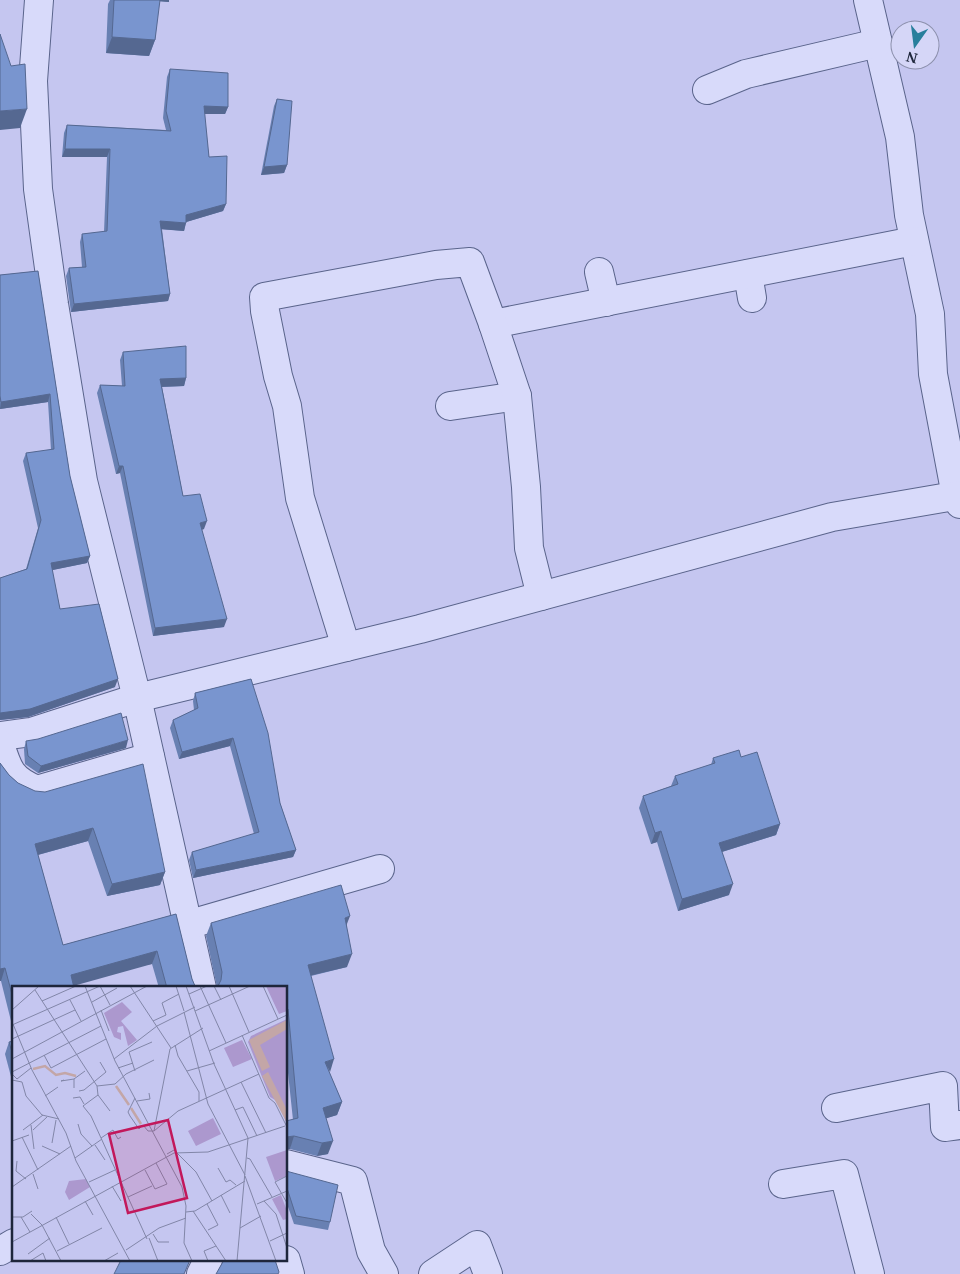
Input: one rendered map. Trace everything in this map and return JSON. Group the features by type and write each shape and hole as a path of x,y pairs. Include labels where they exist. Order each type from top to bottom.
{"street":[{"path":"39,0 33,81 38,189 54,304 83,480 137,698 202,986"},
{"path":"0,736 31,732 137,698 420,629 832,517 959,499 933,374 930,314 909,215 900,137 868,0"},
{"path":"707,90 746,74 878,43"},
{"path":"493,324 606,302 750,286 914,241"},
{"path":"346,647 300,498 287,406 278,376 264,311 264,297 436,265 470,262 517,396 526,487 528,548 541,596"},
{"path":"599,272 606,302"},
{"path":"450,406 517,396"},
{"path":"0,744 6,765 20,782 37,790 150,756"},
{"path":"187,924 380,870"},
{"path":"836,1108 943,1086 945,1127 960,1125"},
{"path":"288,1165 353,1182 371,1251 384,1274"},
{"path":"783,1184 844,1174 870,1274"},
{"path":"0,1251 12,1244"},
{"path":"433,1274 476,1244 488,1274"},
{"path":"202,1274 207,1262"}],"building":[{"path":"114,0 160,0 155,40 112,37"},
{"path":"0,34 11,66 25,64 27,109 0,111"},
{"path":"170,69 228,73 228,107 204,106 209,157 227,156 226,204 186,215 186,223 160,221 170,294 74,304 69,268 86,267 82,234 107,231 110,149 65,149 67,125 171,131 166,111"},
{"path":"277,99 292,101 287,165 264,167"},
{"path":"38,271 70,476 90,556 51,563 60,609 99,604 118,679 30,709 0,713 0,578 27,569 41,520 26,453 54,449 50,394 1,402 0,275"},
{"path":"186,346 186,378 160,379 183,496 200,494 207,521 200,523 227,619 155,628 123,466 119,466 100,385 125,386 123,352"},
{"path":"251,679 268,733 280,803 296,850 196,870 192,852 259,832 233,738 182,752 173,720 198,708 195,693"},
{"path":"121,713 128,740 41,766 28,756 26,741"},
{"path":"739,750 741,757 757,752 780,824 719,843 733,884 682,899 661,831 655,833 643,796 678,784 675,776 715,763 713,758"},
{"path":"0,763 18,783 35,791 45,792 143,764 165,872 112,884 93,828 35,844 63,945 176,914 195,986 166,986 157,951 71,975 74,986 12,986 12,994 5,968 0,969"},
{"path":"341,885 350,916 345,918 352,954 308,965 334,1059 325,1062 342,1102 323,1108 333,1141 322,1143 294,1136 288,1137 288,1120 298,1118 288,1009 288,986 218,986 222,972 211,923"},
{"path":"12,1041 12,1052 9,1042"},
{"path":"288,1172 338,1185 330,1222 296,1216 288,1191"},
{"path":"120,1262 189,1262 184,1274 114,1274"},
{"path":"223,1262 276,1262 279,1272 278,1274 216,1274"}]}
